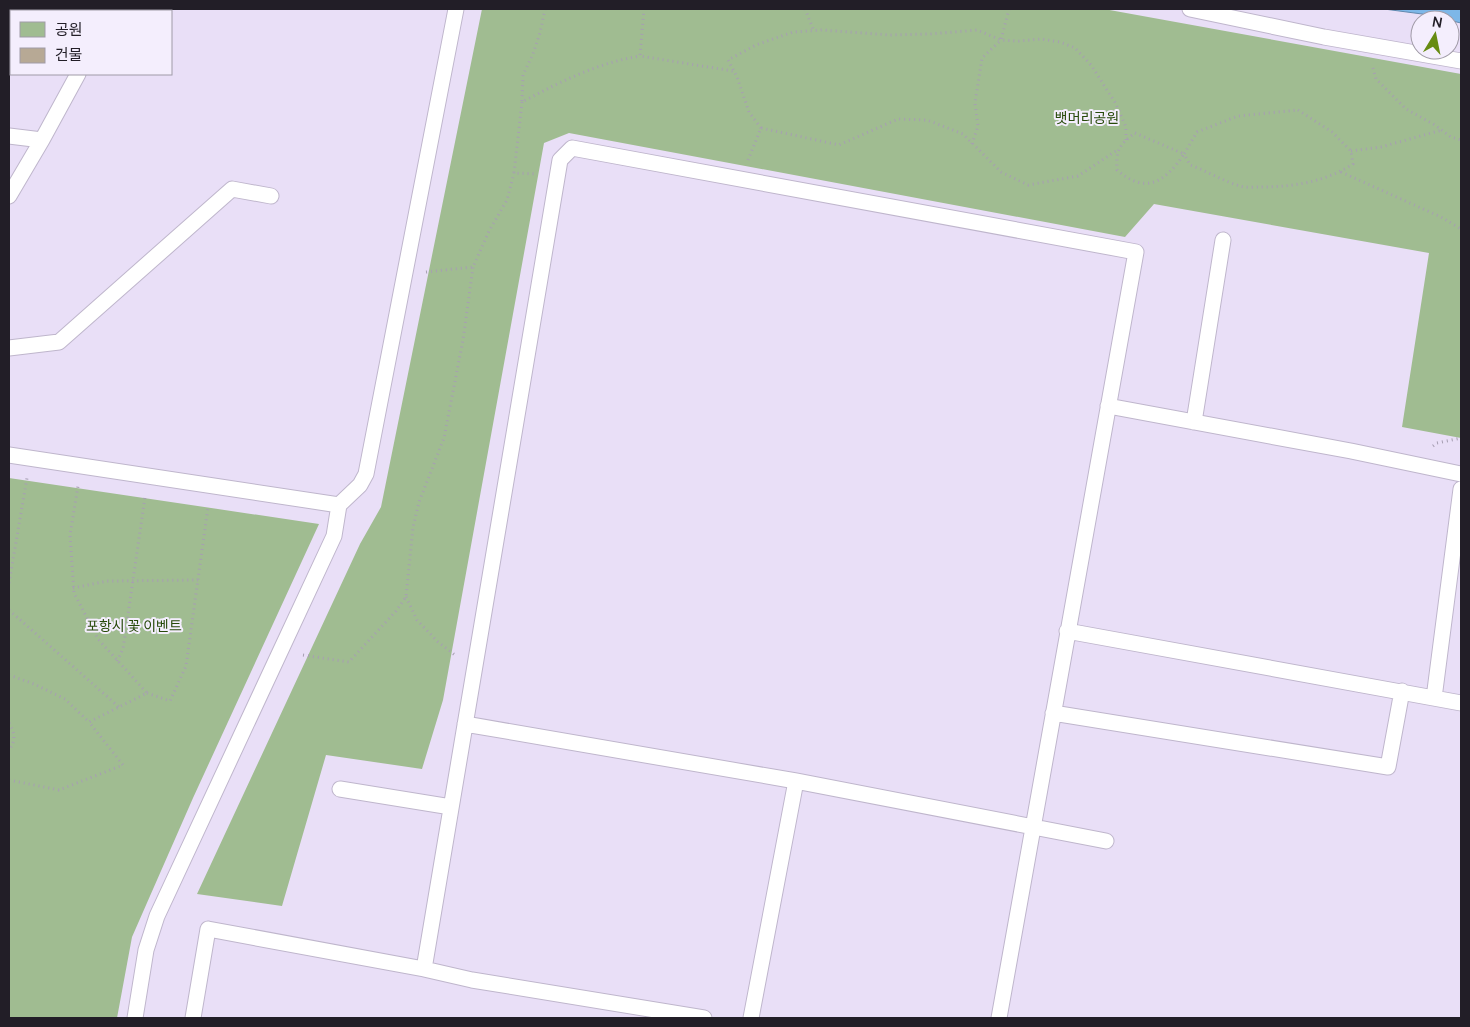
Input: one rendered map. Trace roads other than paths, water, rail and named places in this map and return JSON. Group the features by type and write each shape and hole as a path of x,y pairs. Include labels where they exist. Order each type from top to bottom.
{"lane":[{"path":"135,1018 146,950 157,916 334,536 339,505 360,485 366,474 456,9"},
{"path":"1190,9 1461,61"},
{"path":"9,196 77,75"},
{"path":"9,136 42,140"},
{"path":"424,969 557,175 560,160 572,148 1136,252 1052,713 999,1018"},
{"path":"9,348 59,342 232,189 272,196"},
{"path":"1194,422 1223,240"},
{"path":"1108,406 1351,451 1461,474"},
{"path":"9,455 339,505"},
{"path":"1434,698 1461,489"},
{"path":"1067,632 1461,703"},
{"path":"1052,713 1388,767 1402,692"},
{"path":"465,724 796,781 1106,841"},
{"path":"751,1018 796,781"},
{"path":"340,789 451,807"},
{"path":"193,1018 208,929 424,969 472,980 704,1018"}],"water":[{"path":"1384,9 1461,9 1461,23 1460,10 1410,10 1410,12"}],"park label":[{"name":"뱃머리공원","path":"1087,118"},
{"name":"포항시 꽃 이벤트","path":"134,626"}]}
